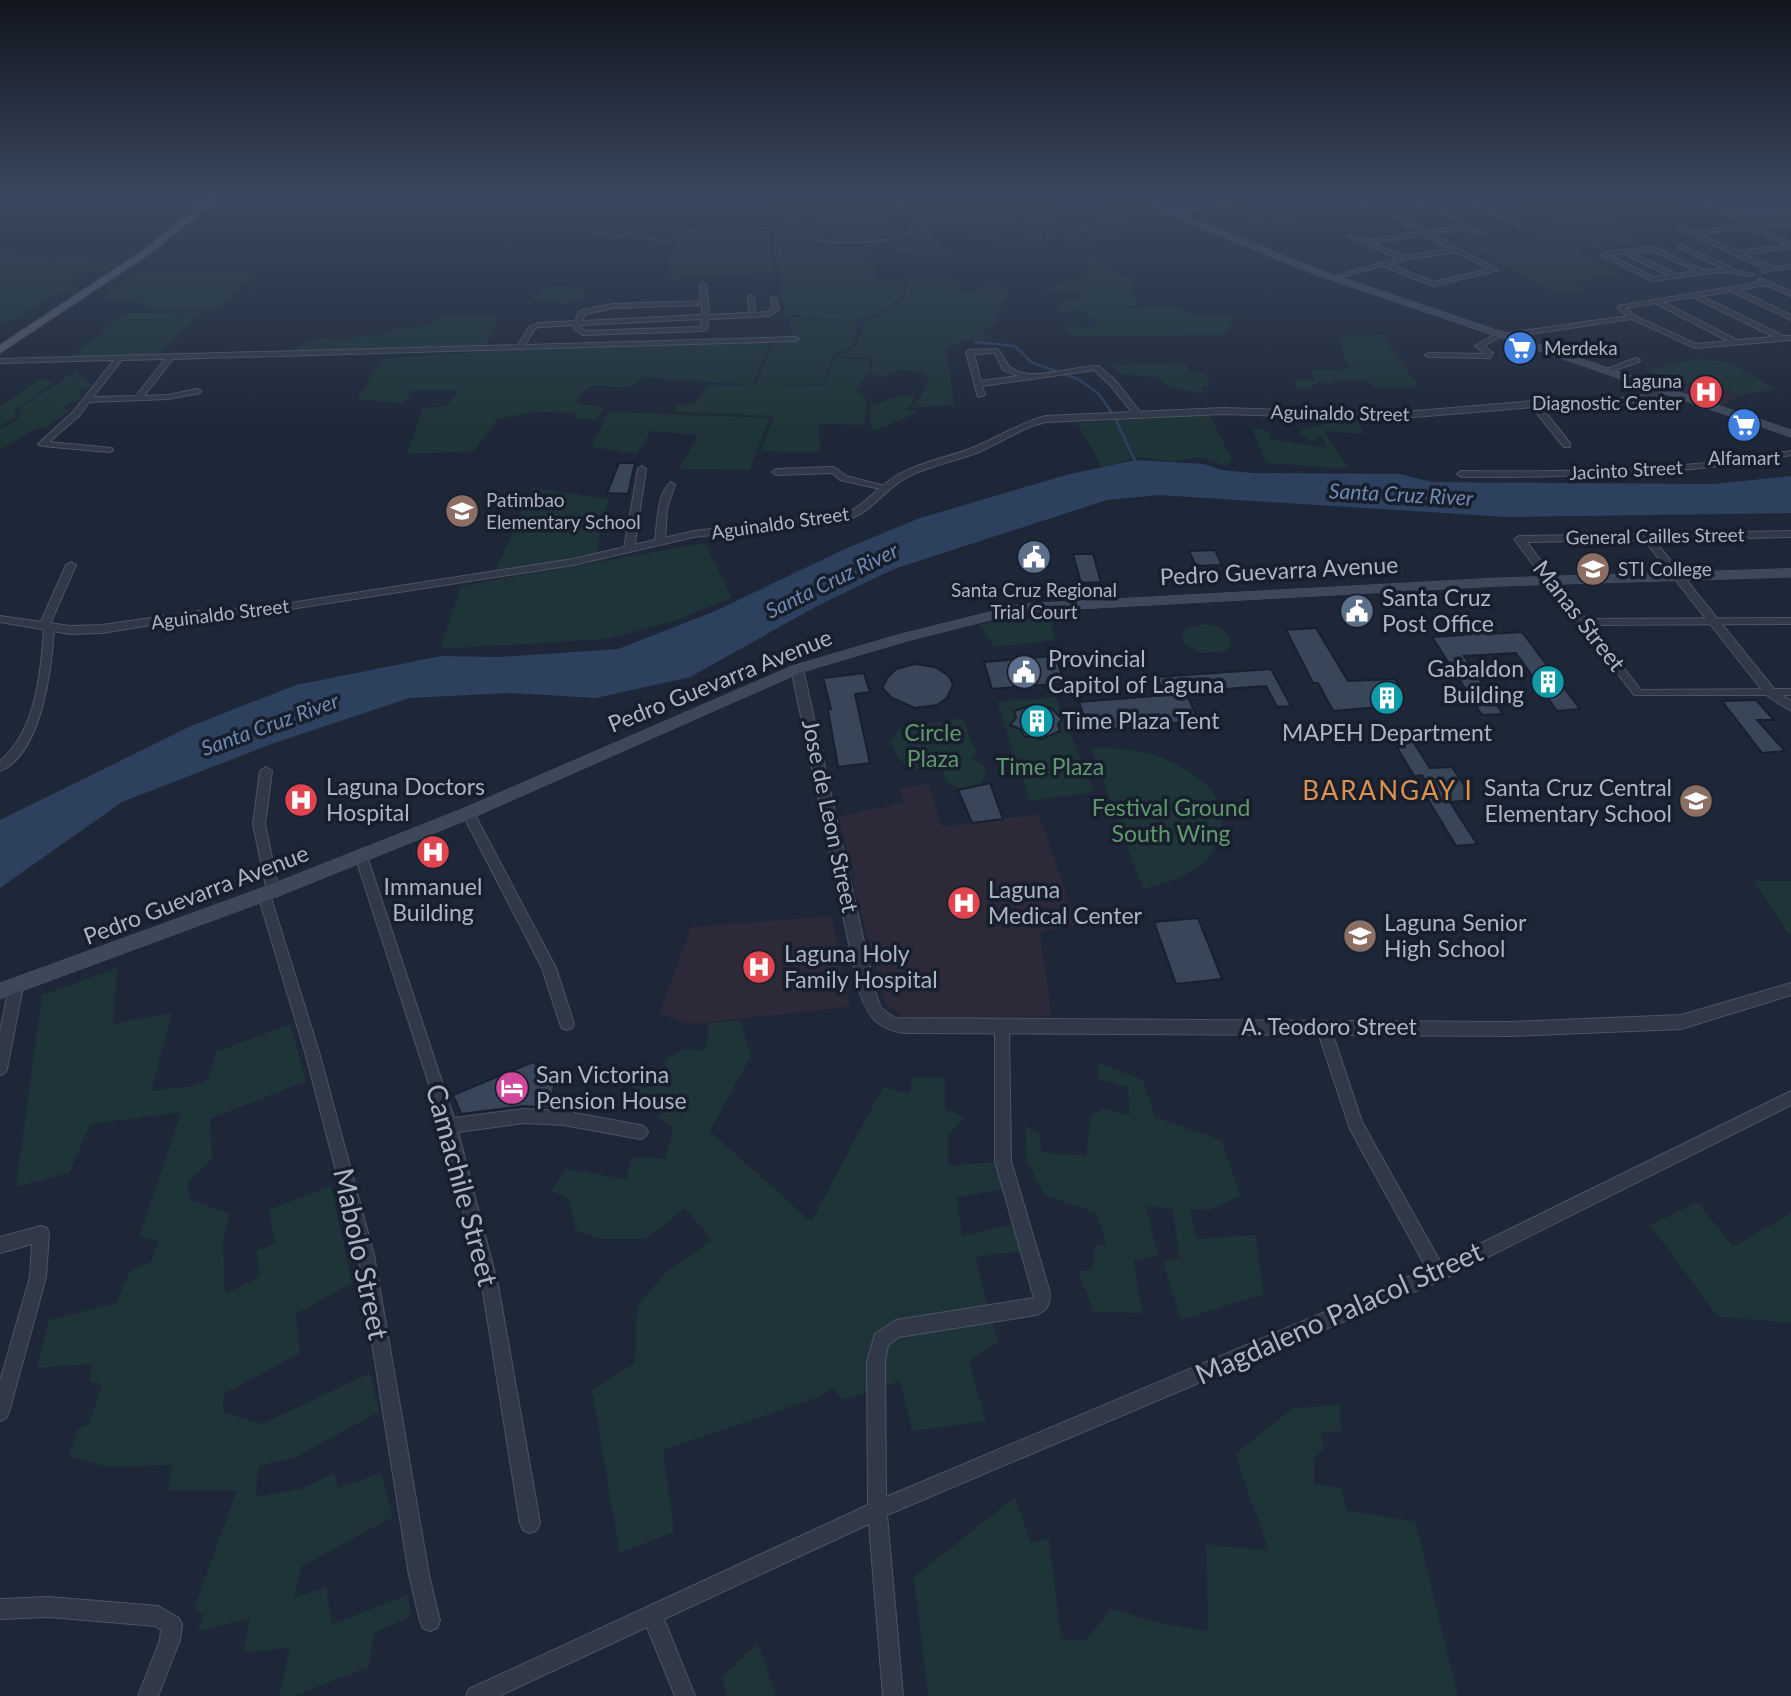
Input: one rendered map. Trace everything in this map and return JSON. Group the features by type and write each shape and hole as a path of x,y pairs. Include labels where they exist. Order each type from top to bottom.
{"main road":[{"path":"0,350 110,276"},
{"path":"1330,276 1791,431"},
{"name":"Pedro Guevarra Avenue","path":"8,989 268,893 468,813 797,669 902,638 1022,608 1550,580 1791,573"}],"street":[{"path":"1335,278 1341,276"},
{"path":"1414,276 1433,284 1468,276"},
{"path":"1645,276 1674,276"},
{"path":"1758,276 1791,294"},
{"path":"1767,283 1620,307 1633,317 1695,345 1786,339"},
{"path":"703,284 706,316 703,329 583,333 576,328 582,312 601,307 703,303"},
{"path":"1732,289 1791,318"},
{"path":"1693,295 1786,339"},
{"path":"751,297 752,314"},
{"path":"520,346 532,327 577,321 774,312 775,299"},
{"path":"1656,301 1738,343"},
{"path":"1429,355 1487,356 1489,353 1479,346 1505,334 1633,317"},
{"path":"0,361 794,339"},
{"path":"981,395 970,352 997,351 1006,368 1031,379"},
{"path":"138,398 170,357"},
{"path":"109,450 41,444 87,400 119,359"},
{"path":"1608,370 1636,360"},
{"path":"978,384 1031,379 1050,373 1090,368 1102,371 1137,413"},
{"name":"Aguinaldo Street","path":"0,619 70,631 102,629 199,614 265,610 573,562 694,534 846,517 861,512 874,503 885,487 912,471 979,449 1027,423 1137,413 1223,411 1391,416 1534,404 1613,402 1643,398 1665,390"},
{"path":"87,400 138,398 197,391"},
{"path":"1534,404 1567,445"},
{"name":"Jacinto Street","path":"1461,474 1670,470 1791,453"},
{"path":"629,549 642,468"},
{"path":"776,472 834,470 844,478 885,487"},
{"path":"660,542 663,509 671,485"},
{"name":"General Cailles Street","path":"1520,539 1791,534"},
{"path":"1647,536 1770,692 1791,707"},
{"name":"Manas Street","path":"1520,539 1638,693"},
{"path":"0,767 13,760 27,735 48,652 46,626 71,565"},
{"path":"1584,622 1791,621"},
{"name":"Jose de Leon Street","path":"797,669 871,1004"},
{"path":"1638,693 1791,692"},
{"name":"Mabolo Street","path":"266,771 260,824 268,893 366,1255 419,1575 430,1621"},
{"path":"468,813 549,968 567,1024"},
{"name":"Camachile Street","path":"361,856 449,1126 490,1285 530,1523"},
{"path":"0,1069 8,989"},
{"name":"A. Teodoro Street","path":"871,1004 875,1012 891,1024 1002,1029 1323,1026 1510,1029 1681,1022 1791,989"},
{"path":"1323,1026 1355,1124 1438,1273"},
{"path":"893,1696 877,1510 876,1362 881,1340 896,1329 1036,1307 1042,1302 1042,1293 1003,1161 1002,1029"},
{"name":"Magdaleno Palacol Street","path":"877,1510 1438,1273 1791,1098"},
{"path":"449,1126 524,1116 551,1117 640,1132"},
{"path":"0,1245 41,1234 38,1278 0,1412"},
{"path":"475,1696 877,1510"},
{"path":"0,1609 49,1607 158,1616 172,1625 170,1640 148,1696"},
{"path":"652,1614 685,1696"}],"shaded area":[{"name":"Laguna Diagnostic Center","path":"1706,381 1741,395 1721,407 1670,389"},
{"name":"Laguna Medical Center","path":"929,784 942,827 1039,814 1077,925 1040,932 1052,1016 914,1019 902,1016 885,1003 856,895 839,816 903,803 900,788"},
{"name":"Laguna Holy Family Hospital","path":"832,916 850,1007 691,1024 659,1014 691,927"}],"green space":[{"path":"0,276 79,276 64,286 81,290 54,295 22,316 0,324"},
{"path":"130,276 251,276 215,310 149,310 152,307 130,300 101,300"},
{"path":"669,276 719,276 669,279"},
{"path":"780,276 875,276 876,282 903,283 905,290 894,304 867,318 835,320 785,314"},
{"path":"1082,276 1130,276 1137,307 1085,310 1171,306 1197,315 1234,314 1225,335 1070,336 1062,326 1093,328 1096,323 1082,310 1058,313 1060,301 1079,300 1077,291 1048,292 1045,287 1078,280"},
{"path":"1525,276 1609,276 1574,282 1585,289 1556,293"},
{"path":"906,278 949,279 959,284 957,290 976,291 984,283 1000,282 1009,297 993,317 997,324 981,330 996,340 971,339 946,347 954,405 910,408 921,397 928,380 924,371 898,370 881,377 871,374 874,357 835,357 855,347 866,322 895,306 904,294"},
{"path":"548,287 584,287 585,299 564,304 531,299"},
{"path":"202,312 160,354 71,356 127,313"},
{"path":"497,314 493,334 486,345 294,351 306,340 379,336 391,330 435,324 438,316"},
{"path":"789,317 859,322 851,347 832,355 824,384 755,386 774,343 799,341 792,335"},
{"path":"1383,335 1419,387 1374,387 1366,380 1333,380 1335,385 1319,382 1310,388 1297,388 1293,381 1315,381 1310,370 1350,369 1338,340 1345,336"},
{"path":"769,344 752,385 643,377 629,386 592,386 581,395 577,404 605,407 596,420 576,417 574,413 535,412 498,419 474,451 407,454 423,408 447,406 459,390 411,390 404,403 358,399 384,358 528,349"},
{"path":"835,358 869,359 869,371 856,392 867,399 864,425 818,424 821,452 761,451 774,416 675,412 676,406 697,402 708,385 825,386"},
{"path":"1698,359 1729,362 1776,389 1741,395 1706,381 1682,384 1646,370"},
{"path":"1186,363 1191,373 1204,373 1211,385 1202,386 1204,393 1169,387 1157,377 1121,374 1111,365"},
{"path":"77,370 78,375 93,385 78,393 83,398 63,407 69,411 45,428 35,429 0,450 0,428 15,422 21,408"},
{"path":"39,380 54,382 14,411 15,417 0,426 0,407"},
{"path":"895,397 916,397 905,410 919,412 873,431 870,424 870,407"},
{"path":"609,412 769,418 750,470 679,469 698,435 651,431 637,454 591,447"},
{"path":"1209,414 1232,459 1226,466 1200,457 1174,462 1142,457 1102,467 1077,423"},
{"path":"1318,417 1356,418 1364,434 1324,431 1349,469 1266,463 1252,428 1268,431 1270,439 1327,448 1320,435 1313,442 1300,435 1302,429 1322,426"},
{"path":"532,488 608,499 596,554 496,570"},
{"path":"705,543 732,597 677,620 607,639 440,649 461,586"},
{"path":"1051,616 1054,640 994,647 979,624"},
{"path":"1205,624 1228,635 1231,644 1226,651 1201,653 1184,644 1182,635 1187,628"},
{"name":"Time Plaza","path":"1056,697 1094,792 1030,801 997,702"},
{"name":"Circle Plaza","path":"962,718 976,752 971,759 981,763 987,770 981,784 958,788 948,782 942,771 909,767 899,759 891,742 898,729"},
{"name":"Festival Ground South Wing","path":"1091,748 1152,754 1187,770 1210,789 1222,813 1221,827 1208,859 1184,875 1143,889"},
{"path":"1754,881 1791,881 1791,934 1789,935"},
{"path":"117,968 113,1024 172,1013 151,1091 194,1086 208,1079 216,1052 290,1024 306,1081 210,1119 212,1158 187,1182 189,1199 230,1214 223,1243 225,1294 260,1277 257,1251 276,1243 268,1210 331,1186 352,1283 296,1314 300,1353 224,1394 223,1412 262,1424 370,1373 379,1412 296,1457 259,1466 255,1497 301,1489 334,1473 338,1488 381,1473 393,1517 302,1566 294,1598 326,1587 332,1624 408,1595 411,1616 374,1633 369,1667 294,1696 279,1696 290,1648 243,1652 250,1618 198,1631 204,1616 194,1609 237,1490 168,1490 173,1465 107,1467 68,1456 78,1429 89,1424 102,1384 90,1381 92,1364 37,1368 49,1320 116,1303 130,1271 152,1261 159,1241 139,1237 181,1112 90,1124 69,1173 16,1187 42,995"},
{"path":"740,1020 751,1056 710,1131 811,1222 883,1087 910,1094 912,1077 945,1078 945,1109 964,1117 948,1135 948,1166 997,1162 1006,1189 956,1197 962,1236 1015,1224 1024,1251 975,1257 998,1342 969,1361 986,1421 912,1431 900,1381 843,1400 833,1388 816,1398 663,1450 674,1532 620,1553 592,1390 635,1363 637,1307 665,1273 712,1240 685,1208 646,1239 600,1239 575,1230 570,1199 551,1191 567,1169 626,1179 632,1157 665,1159 674,1126 658,1119 663,1106 630,1099 634,1084 667,1074 665,1060 683,1049 706,1050 709,1023"},
{"path":"1098,1062 1143,1080 1155,1117 1221,1140 1241,1196 1209,1210 1190,1209 1197,1239 1256,1235 1263,1294 1181,1320 1163,1262 1180,1257 1172,1208 1146,1207 1158,1255 1134,1261 1142,1313 1094,1312 1078,1271 1092,1270 1095,1244 1107,1246 1097,1213 1044,1195 1027,1161 1025,1126 1038,1132 1042,1152 1086,1156 1092,1114 1104,1109 1130,1115 1128,1087 1099,1079"},
{"path":"1698,1202 1733,1247 1791,1213 1791,1323 1718,1317 1650,1225"},
{"path":"1340,1405 1341,1431 1321,1433 1324,1448 1314,1459 1314,1484 1341,1488 1347,1511 1415,1521 1458,1696 928,1696 914,1577 1015,1497 1031,1543 1049,1539 1061,1639 1085,1641 1111,1609 1165,1624 1208,1631 1206,1544 1269,1551 1235,1454 1293,1408"},
{"path":"758,1643 776,1696 726,1696 723,1676"}],"water":[{"name":"Santa Cruz River","path":"1135,460 1204,464 1222,470 1252,473 1400,474 1432,482 1713,484 1791,476 1791,513 1507,517 1159,495 1107,500 894,569 817,606 690,677 596,698 511,693 409,698 274,743 122,802 0,888 0,820 191,726 296,685 441,656 500,657 618,649 713,612 847,548 920,518 1066,475"}],"building":[{"path":"619,463 635,463 628,494 607,493"},
{"path":"1215,550 1222,565 1196,566 1189,551"},
{"path":"1073,554 1093,554 1101,582 1081,583"},
{"name":"Gabaldon Building","path":"1481,625 1488,634 1522,632 1580,709 1557,711 1516,653 1464,656 1503,714 1482,715 1432,637 1463,635 1457,626"},
{"path":"1316,628 1348,681 1395,679 1401,690 1394,690 1403,705 1333,711 1318,683 1313,683 1286,630"},
{"name":"Provincial Capitol of Laguna","path":"1055,656 1065,683 992,689 984,662"},
{"path":"915,664 935,667 949,676 953,685 947,698 937,705 915,708 892,698 882,688 896,669"},
{"path":"1271,669 1291,706 1277,707 1266,686 1186,692 1198,721 1089,731 1079,702 1165,695 1157,677"},
{"path":"864,673 870,692 855,694 870,763 838,767 828,710 831,709 823,678"},
{"path":"1756,700 1774,720 1757,720 1785,751 1762,753 1722,701"},
{"name":"Time Plaza Tent","path":"1032,705 1051,708 1062,719 1058,724 1060,731 1042,739 1024,736 1020,729 1010,725 1016,718 1014,711"},
{"path":"1407,732 1430,768 1452,767 1474,800 1450,802 1477,844 1456,846 1426,796 1435,796 1422,775 1414,776 1389,734"},
{"path":"990,783 1003,819 972,823 958,790"},
{"path":"1198,918 1222,979 1176,984 1154,922"},
{"name":"San Victorina Pension House","path":"533,1062 555,1081 550,1108 524,1106 461,1114 453,1095"}],"waterway":[{"path":"975,342 1015,346 1031,362 1078,379 1099,394 1114,416 1136,463"}],"place":[{"name":"Merdeka","path":"1520,348"},
{"name":"Laguna Diagnostic Center","path":"1706,392"},
{"name":"Alfamart","path":"1744,425"},
{"name":"Patimbao Elementary School","path":"462,511"},
{"name":"Santa Cruz Regional Trial Court","path":"1034,557"},
{"name":"STI College","path":"1593,569"},
{"name":"Santa Cruz Post Office","path":"1357,611"},
{"name":"Provincial Capitol of Laguna","path":"1024,672"},
{"name":"Gabaldon Building","path":"1548,682"},
{"name":"MAPEH Department","path":"1387,698"},
{"name":"Time Plaza Tent","path":"1037,721"},
{"name":"Laguna Doctors Hospital","path":"301,800"},
{"name":"Santa Cruz Central Elementary School","path":"1696,801"},
{"name":"Immanuel Building","path":"433,852"},
{"name":"Laguna Medical Center","path":"964,903"},
{"name":"Laguna Senior High School","path":"1360,936"},
{"name":"Laguna Holy Family Hospital","path":"759,967"},
{"name":"San Victorina Pension House","path":"512,1088"}],"district":[{"name":"BARANGAY I","path":"1388,791"}]}
